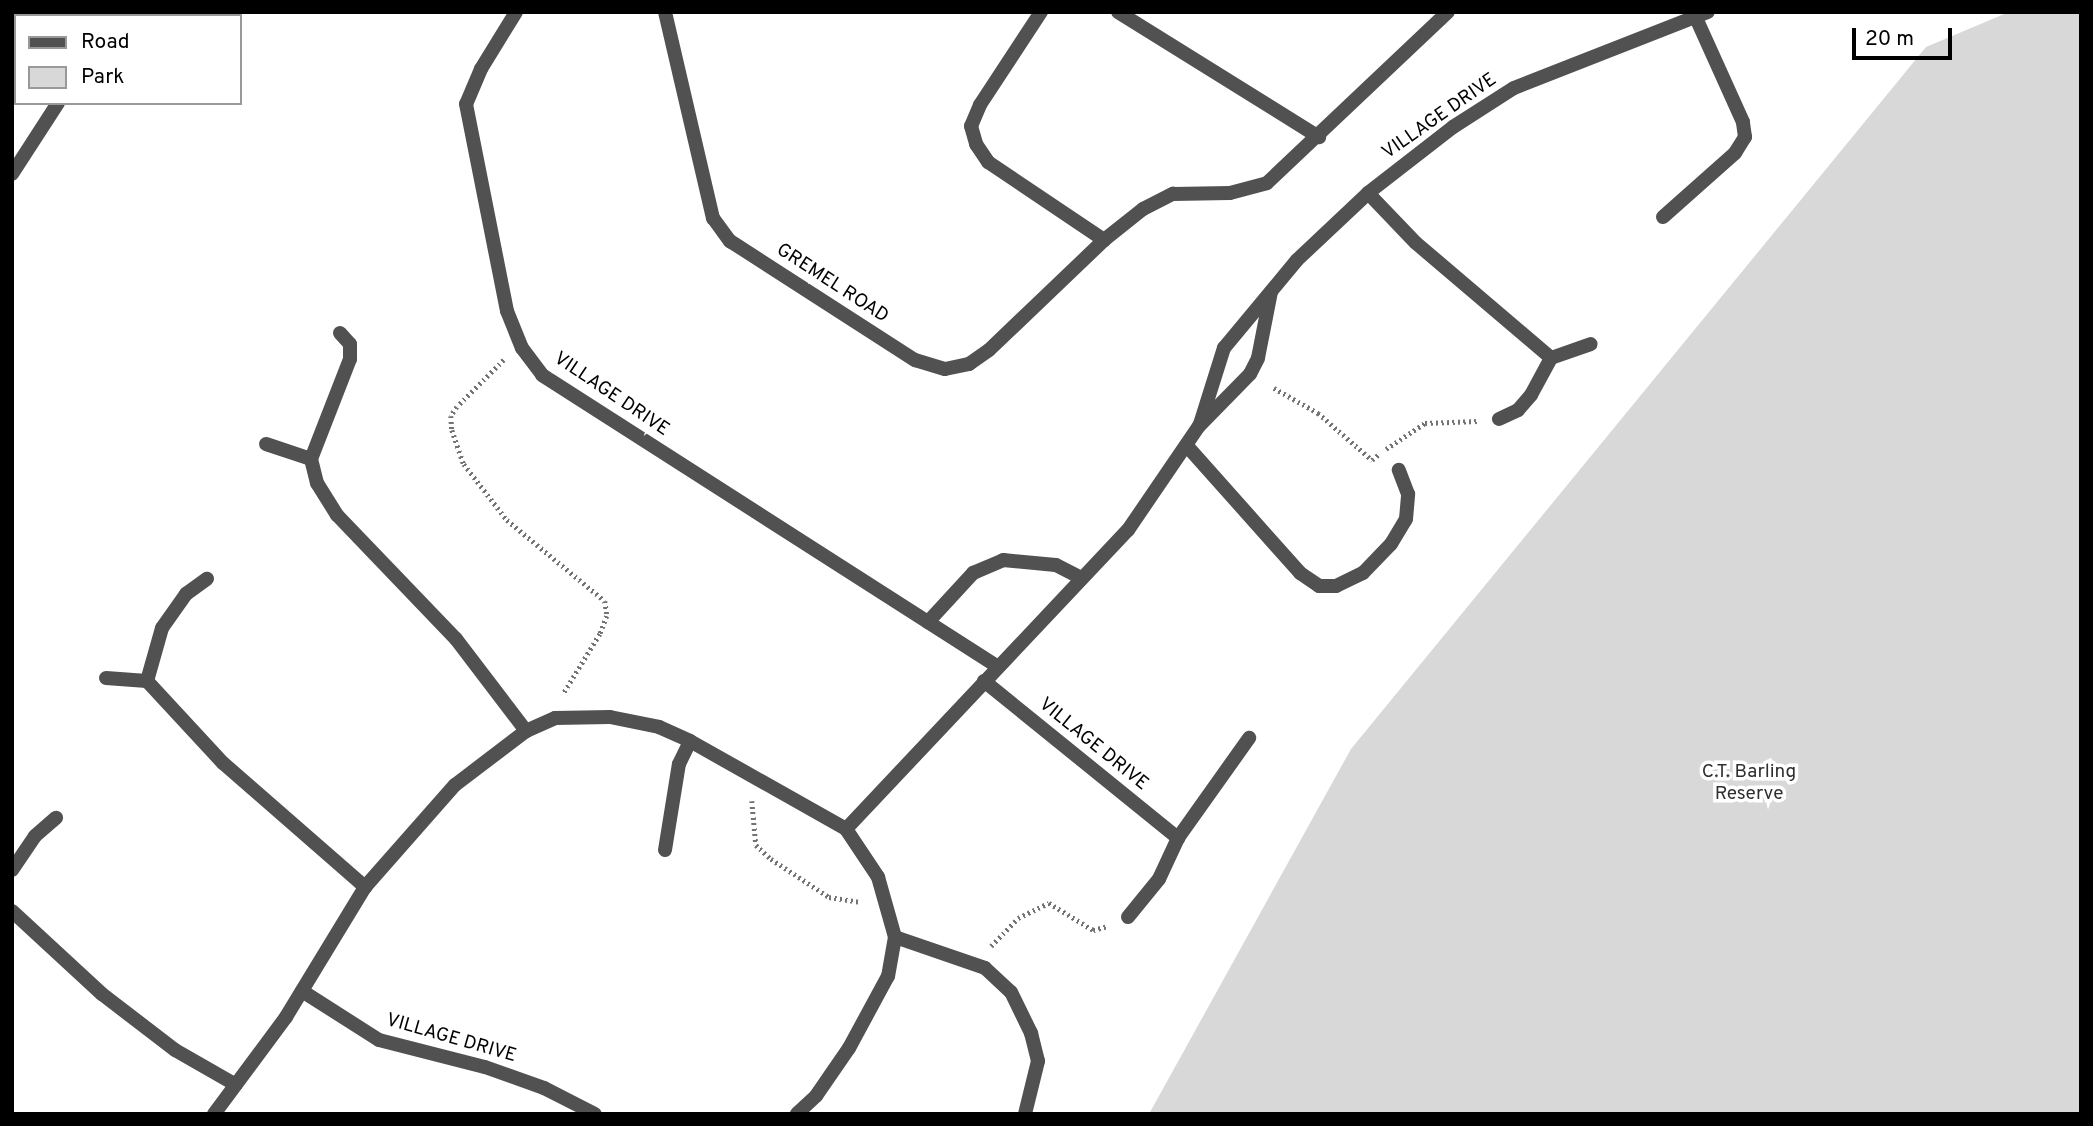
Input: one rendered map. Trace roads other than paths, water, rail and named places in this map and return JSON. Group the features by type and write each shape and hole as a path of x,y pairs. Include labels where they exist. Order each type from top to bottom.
{"street":[{"name":"VILLAGE DRIVE","path":"516,12 481,69 466,104 507,311 522,348 542,375 998,667"},
{"name":"GREMEL ROAD","path":"665,12 713,218 730,241 915,360 945,369 969,364 989,351 1104,240 1143,209 1173,194 1230,192 1267,183 1320,137 1448,12"},
{"path":"1041,12 980,105 971,126 976,144 988,162 1104,240"},
{"path":"1118,12 1320,137"},
{"name":"VILLAGE DRIVE","path":"846,829 1128,530 1199,426 1224,348 1297,260 1368,193 1453,127 1514,88 1702,15 1743,122 1745,137 1735,153 1663,218"},
{"path":"12,174 57,105"},
{"path":"1368,193 1416,243 1551,358"},
{"name":"VILLAGE DRIVE","path":"1199,426 1250,374 1258,358 1271,292"},
{"path":"340,333 350,344 350,359 312,459 317,483 337,515 456,639 526,730"},
{"path":"1499,419 1518,410 1531,396 1551,358 1591,344"},
{"path":"266,444 312,459"},
{"path":"1187,446 1300,573 1319,586 1336,586 1363,573 1391,544 1406,519 1408,494 1399,470"},
{"path":"928,622 973,573 1003,560 1056,565 1082,578"},
{"path":"147,681 162,628 186,594 207,579"},
{"path":"106,678 147,681 223,763 365,887"},
{"name":"VILLAGE DRIVE","path":"984,681 1178,838"},
{"path":"214,1114 302,990 365,887 455,785 526,730 564,717 610,717 659,727 690,741 846,829 878,877 895,937 888,976 870,1012 816,1096 797,1114"},
{"path":"1128,917 1158,878 1178,838 1250,738"},
{"path":"665,850 679,764 690,741"},
{"path":"12,870 35,835 56,818"},
{"path":"12,911 42,943 175,1051 236,1085"},
{"path":"895,937 976,964 1010,992 1031,1033 1038,1061 1025,1114"},
{"name":"VILLAGE DRIVE","path":"302,990 379,1040 485,1067 544,1088 595,1114"}],"park label":[{"name":"C.T. Barling Reserve","path":"1749,784"}]}
